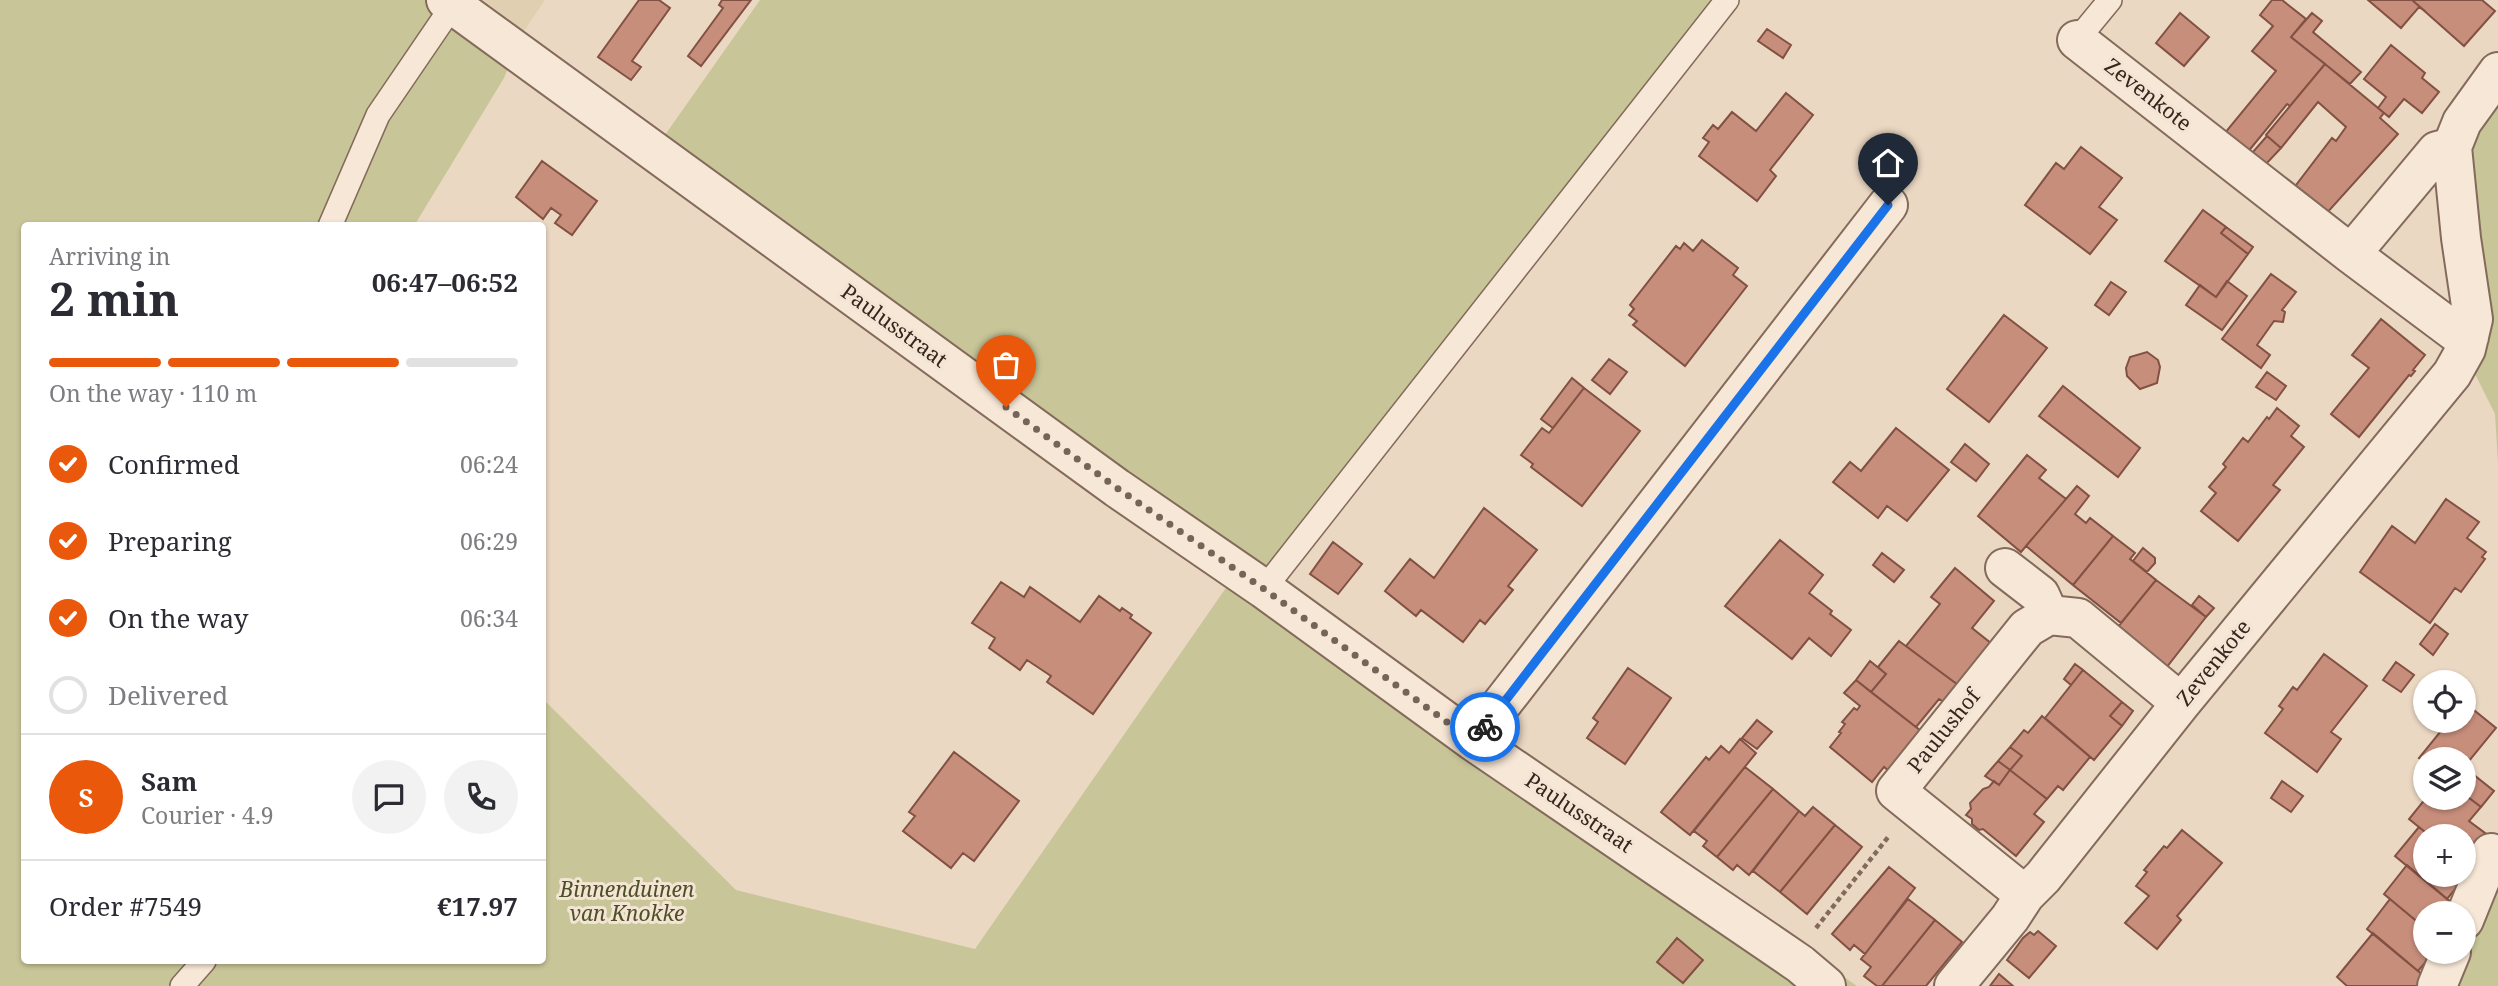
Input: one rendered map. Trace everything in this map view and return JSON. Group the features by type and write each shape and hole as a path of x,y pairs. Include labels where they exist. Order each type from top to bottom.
{"street":[{"name":"Paulusstraat","path":"449,3 1106,480 1264,589 1473,741 1792,958 1826,986"},
{"name":"Zevenkote","path":"2077,40 2351,254 2458,334 2469,337"},
{"path":"2351,254 2437,152 2452,147 2462,122 2498,72"},
{"name":"Zevenkote","path":"1954,986 2181,703 2452,374 2466,349 2473,318 2459,226 2452,147"},
{"path":"1473,741 1888,205"},
{"path":"2005,568 2039,595 2049,615 2078,618 2181,703"},
{"name":"Paulushof","path":"2025,895 1896,791 2026,628 2049,615"},
{"path":"2472,901 2491,853"},
{"path":"2437,986 2446,964"}],"lane":[{"path":"1264,589 1727,0"},
{"path":"2077,40 2110,0"},
{"path":"332,222 379,115 449,3"},
{"path":"182,986 201,964"}],"path":[{"path":"1792,958 1914,805"}],"shaded area":[{"path":"471,0 545,0 520,37"}],"green space":[{"name":"Binnenduinen van Knokke","path":"0,0 471,0 520,37 504,78 416,222 21,222 21,964 546,964 546,702 736,890 975,949 1246,559 660,142 760,0 1714,0 1269,575 1857,986 0,986"},
{"path":"2498,90 2498,464 2495,414 2470,364 2464,148"},
{"path":"2498,877 2498,986 2450,986 2460,964 2476,964 2476,927"}],"building":[{"path":"639,0 659,0 670,8 632,61 641,67 631,80 598,57"},
{"path":"722,0 751,0 701,66 688,56 723,8 719,5"},
{"path":"2272,0 2282,0 2306,19 2291,37 2325,64 2290,106 2287,104 2247,153 2224,134 2276,71 2252,51 2273,26 2260,15"},
{"path":"2368,0 2412,0 2426,12 2419,7 2401,28"},
{"path":"2412,0 2482,0 2495,11 2464,46"},
{"path":"2180,13 2209,37 2184,66 2156,43"},
{"path":"2312,13 2322,21 2313,32 2361,72 2350,84 2291,37"},
{"path":"1767,29 1791,45 1783,58 1758,41"},
{"path":"2391,45 2425,73 2422,78 2439,92 2422,113 2404,99 2389,117 2378,108 2386,97 2364,79"},
{"path":"2325,64 2384,113 2380,118 2398,134 2326,214 2293,189 2332,138 2336,141 2346,127 2318,102 2281,148 2266,135"},
{"path":"1786,93 1813,115 1770,170 1776,176 1757,201 1699,156 1709,142 1703,138 1713,125 1718,129 1732,112 1756,131"},
{"path":"2267,136 2281,148 2266,164 2252,153"},
{"path":"2081,147 2122,178 2099,207 2117,220 2090,254 2025,205 2056,163 2064,169"},
{"path":"542,161 597,201 572,235 555,223 561,215 551,208 543,219 516,197"},
{"path":"2203,210 2226,227 2221,233 2248,254 2216,297 2165,261"},
{"path":"2226,227 2253,247 2248,254 2221,233"},
{"path":"1702,240 1738,268 1733,275 1747,286 1685,366 1633,325 1637,321 1629,315 1634,309 1630,305 1676,246 1680,249 1684,243 1693,251"},
{"path":"2271,274 2296,292 2282,310 2285,312 2283,322 2274,321 2257,345 2270,355 2261,368 2222,339"},
{"path":"2227,281 2247,296 2222,330 2186,305 2200,285 2216,297"},
{"path":"2111,282 2126,292 2109,315 2095,305"},
{"path":"2004,315 2047,348 1989,422 1947,389"},
{"path":"2381,319 2425,355 2411,376 2409,375 2359,437 2331,414 2369,368 2352,355"},
{"path":"2147,352 2158,360 2160,367 2157,383 2140,389 2127,376 2126,368 2130,357"},
{"path":"1609,359 1627,372 1610,394 1592,380"},
{"path":"2267,372 2286,386 2276,400 2256,387"},
{"path":"1572,378 1584,388 1553,428 1541,419"},
{"path":"2063,386 2140,448 2118,477 2039,416"},
{"path":"1584,388 1640,431 1582,506 1531,467 1533,464 1521,455 1542,428 1549,433"},
{"path":"2277,408 2299,426 2291,436 2304,447 2273,485 2280,490 2238,541 2201,511 2216,493 2209,487 2226,467 2223,464 2243,438 2248,442"},
{"path":"1896,428 1949,470 1907,521 1887,506 1878,518 1833,482 1850,462 1861,471"},
{"path":"1965,444 1989,464 1976,481 1951,462"},
{"path":"2027,455 2046,470 2039,478 2066,499 2021,552 1978,516"},
{"path":"2077,486 2089,496 2075,514 2086,523 2090,518 2113,536 2073,585 2026,546"},
{"path":"2446,499 2479,522 2467,538 2486,552 2482,557 2485,559 2461,592 2455,588 2430,623 2360,572 2392,526 2415,543"},
{"path":"1484,508 1537,550 1508,586 1513,590 1485,624 1480,620 1463,642 1421,610 1416,616 1385,591 1410,559 1434,578"},
{"path":"2113,536 2135,553 2130,559 2156,580 2121,623 2073,585"},
{"path":"1780,540 1823,575 1809,593 1851,630 1831,656 1809,638 1792,659 1725,606"},
{"path":"1333,542 1362,564 1338,594 1310,574"},
{"path":"2143,548 2155,558 2155,563 2147,572 2133,561"},
{"path":"1882,553 1904,570 1894,582 1873,565"},
{"path":"1955,568 1994,601 1972,628 1992,644 1958,685 1906,646 1940,604 1931,597"},
{"path":"2156,580 2206,617 2166,668 2117,628"},
{"path":"1001,582 1024,597 1030,587 1080,622 1099,596 1120,611 1122,608 1132,615 1130,618 1151,633 1093,714 1047,682 1051,676 1027,660 1020,670 989,648 995,638 972,623"},
{"path":"2199,596 2214,608 2206,617 2192,605"},
{"path":"2435,624 2448,634 2433,655 2420,644"},
{"path":"1899,641 1958,685 1944,702 1939,699 1916,727 1871,692 1886,674 1878,667"},
{"path":"2324,654 2367,686 2331,732 2341,739 2317,772 2265,733 2283,709 2279,706 2293,687 2297,690"},
{"path":"1870,661 1886,674 1871,692 1856,680"},
{"path":"2396,662 2413,674 2401,692 2383,680"},
{"path":"2075,664 2083,670 2071,685 2064,679"},
{"path":"1628,668 1671,698 1625,764 1587,738 1598,722 1593,718"},
{"path":"2083,670 2122,702 2110,716 2122,726 2094,760 2045,718"},
{"path":"1856,680 1921,731 1889,771 1884,767 1872,782 1830,747 1841,733 1839,732 1845,724 1842,722 1854,708 1857,710 1860,706 1844,693"},
{"path":"2122,702 2133,711 2122,726 2110,716"},
{"path":"2476,712 2496,728 2476,752 2476,747 2428,747 2439,733 2476,733"},
{"path":"2042,716 2090,757 2063,790 2058,786 2047,799 2010,770 2022,756 2010,747 2024,730 2028,733"},
{"path":"1757,720 1772,732 1757,749 1742,738"},
{"path":"1740,739 1756,753 1690,835 1661,812 1706,757 1709,760 1721,746 1729,753"},
{"path":"2010,747 2022,756 2010,770 1998,761"},
{"path":"954,752 1019,801 974,861 963,853 951,868 903,831 915,816 909,812"},
{"path":"1998,761 2010,770 1999,785 1985,776"},
{"path":"1745,767 1773,789 1717,857 1703,846 1707,841 1694,831"},
{"path":"2010,770 2047,799 2034,814 2044,822 2016,856 1983,829 1979,830 1966,815 1971,809 1970,803 1983,789 1994,781 1999,785"},
{"path":"2476,777 2494,791 2481,807 2476,803"},
{"path":"2282,781 2303,796 2291,812 2271,798"},
{"path":"1773,789 1799,811 1749,875 1737,865 1733,870 1717,857"},
{"path":"2476,803 2481,807 2469,821 2473,824 2415,824 2409,819 2416,810 2476,810"},
{"path":"1813,807 1835,825 1780,892 1753,871 1799,811 1805,816"},
{"path":"1835,825 1862,847 1807,914 1780,892"},
{"path":"2476,826 2485,833 2476,844"},
{"path":"2182,830 2222,863 2177,916 2181,920 2157,949 2125,923 2149,896 2136,886 2147,872 2144,870"},
{"path":"2413,834 2413,871 2395,856"},
{"path":"2407,865 2413,870 2413,887 2433,887 2450,901 2413,901 2413,918 2384,894"},
{"path":"1889,867 1915,888 1865,954 1854,945 1850,950 1832,934"},
{"path":"2432,887 2457,887 2447,899"},
{"path":"1908,899 1935,920 1882,986 1877,986 1864,976 1871,967 1861,959"},
{"path":"2390,899 2413,918 2413,964 2424,964 2418,971 2367,929"},
{"path":"1935,920 1962,942 1926,986 1882,986"},
{"path":"2038,931 2056,946 2029,978 2007,960 2023,938 2030,932 2034,935"},
{"path":"2373,933 2425,977 2418,986 2347,986 2337,977"},
{"path":"1677,938 1703,960 1683,983 1657,962"},
{"path":"1999,974 2013,986 1990,986"}],"way so far":[{"path":"1006,407 1473,741 1485,727"}],"route":[{"path":"1485,727 1888,205"}]}
